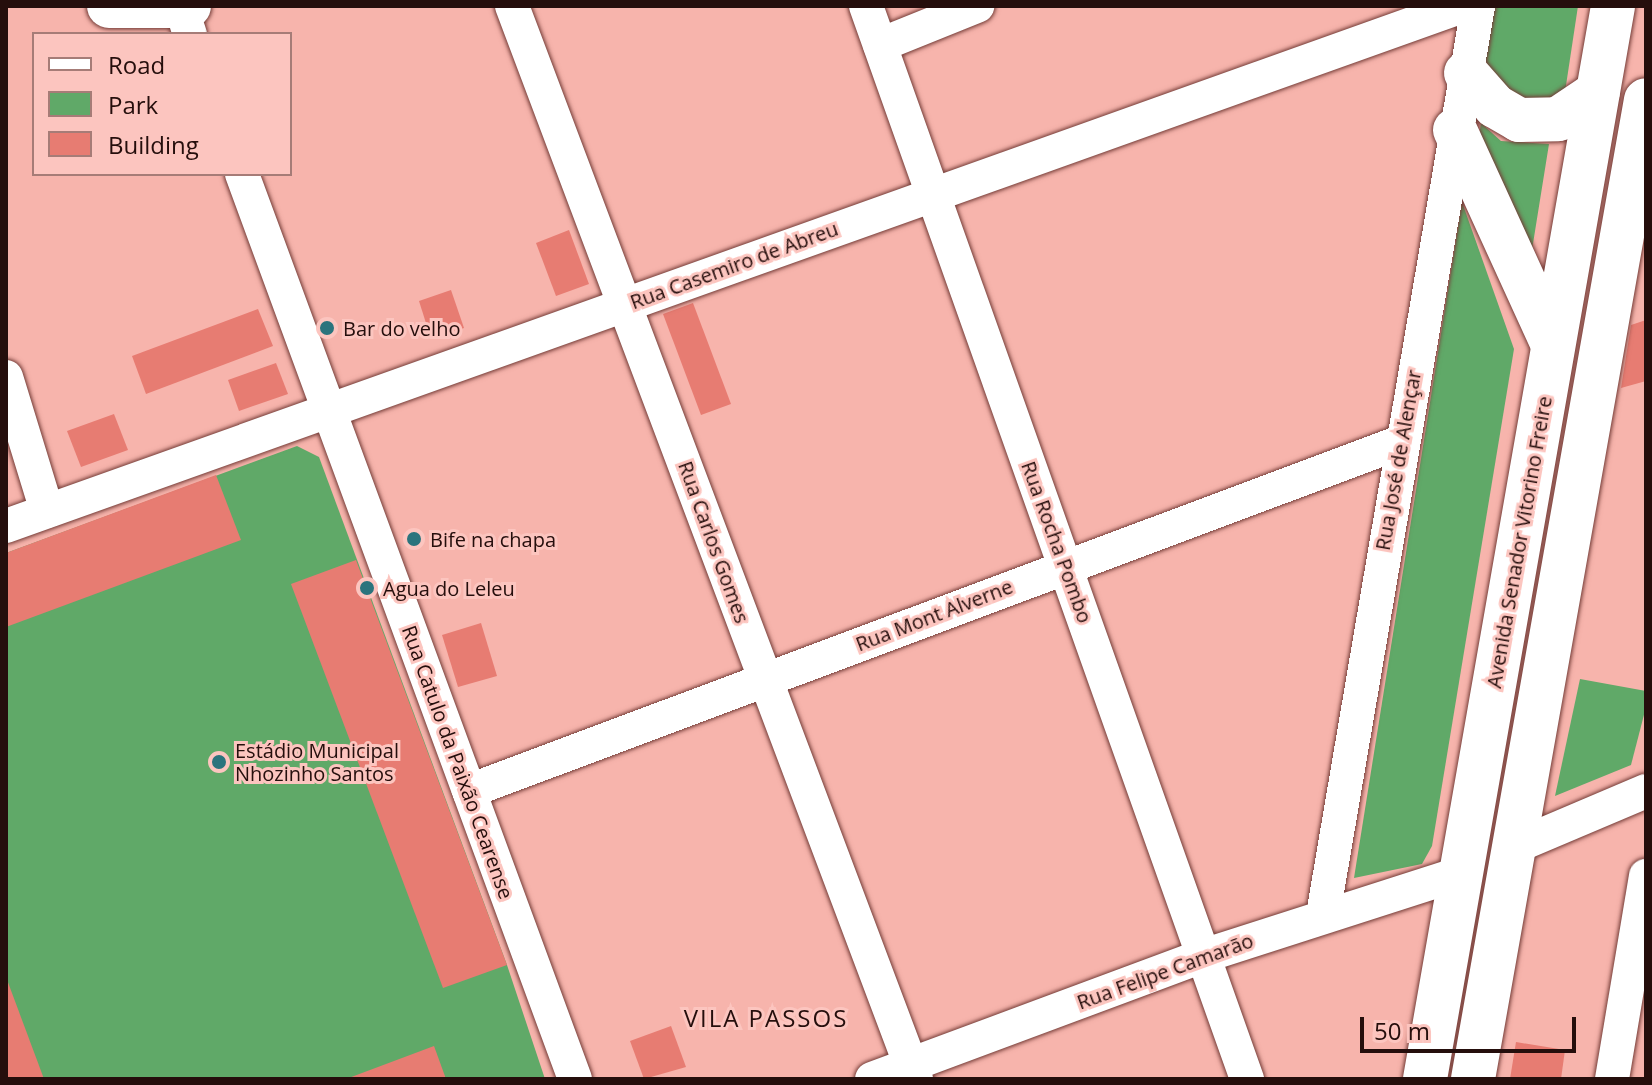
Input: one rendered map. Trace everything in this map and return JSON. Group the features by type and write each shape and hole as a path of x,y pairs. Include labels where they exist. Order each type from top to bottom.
{"main road":[{"path":"109,6 187,16"},
{"name":"Avenida Senador Vitorino Freire","path":"1425,1079 1613,6"},
{"path":"1466,73 1495,106 1519,120 1558,119 1598,92"},
{"path":"1473,1079 1646,100"},
{"path":"1455,130 1553,345"}],"street":[{"name":"Rua Carlos Gomes","path":"512,6 627,303 764,679 914,1072"},
{"name":"Rua Rocha Pombo","path":"866,6 1206,955 1247,1079"},
{"path":"880,45 977,6"},
{"name":"Rua Casemiro de Abreu","path":"6,526 1462,6"},
{"name":"Rua José de Alençar","path":"1323,915 1401,442 1478,6"},
{"name":"Rua Catulo da Paixão Cearense","path":"243,176 575,1079"},
{"path":"6,377 47,511"},
{"name":"Rua Mont Alverne","path":"469,791 1401,442"},
{"path":"1514,847 1646,791"},
{"name":"Rua Felipe Camarão","path":"872,1079 914,1072 1206,955 1461,873"},
{"path":"1612,1079 1646,876"}],"green space":[{"path":"1495,6 1578,6 1565,92 1526,113 1482,70"},
{"path":"1481,123 1501,141 1549,144 1531,256 1477,150"},
{"path":"1462,202 1514,349 1432,846 1422,864 1354,878"},
{"name":"Estádio Municipal Nhozinho Santos","path":"297,446 319,457 507,965 545,1079 6,1079 6,553"},
{"path":"1580,679 1646,691 1646,707 1631,765 1555,796"}],"building":[{"path":"569,230 589,284 556,296 536,243"},
{"path":"451,290 464,328 431,339 419,301"},
{"path":"693,303 731,404 701,415 663,314"},
{"path":"258,309 273,346 146,394 132,356"},
{"path":"1646,320 1646,381 1621,388 1631,325"},
{"path":"276,363 288,394 239,411 228,380"},
{"path":"114,414 128,450 81,467 67,431"},
{"path":"216,475 241,540 6,627 6,553"},
{"path":"356,560 507,965 443,988 291,584"},
{"path":"481,623 497,676 458,687 442,635"},
{"path":"6,977 44,1079 6,1079"},
{"path":"671,1026 686,1067 644,1079 630,1041"},
{"path":"1516,1042 1565,1050 1561,1079 1510,1079"},
{"path":"434,1046 446,1079 346,1079"}],"place":[{"name":"Bar do velho","path":"327,328"},
{"name":"Bife na chapa","path":"414,539"},
{"name":"Agua do Leleu","path":"367,588"},
{"name":"Estádio Municipal Nhozinho Santos","path":"219,762"}],"district":[{"name":"VILA PASSOS","path":"766,1018"}]}
